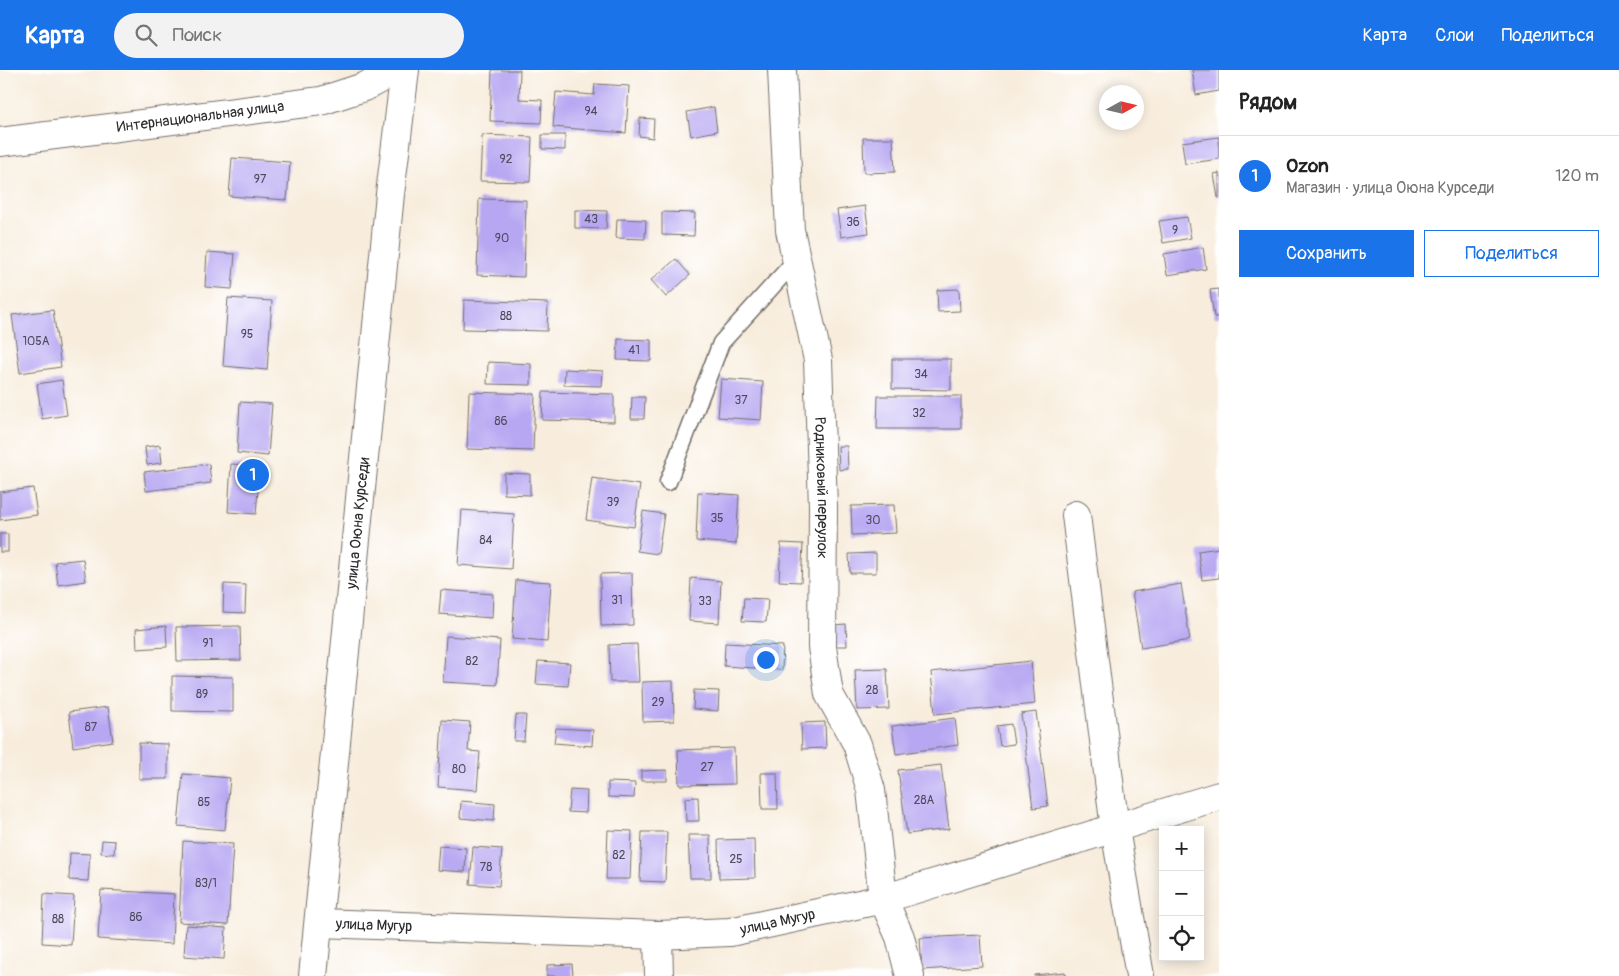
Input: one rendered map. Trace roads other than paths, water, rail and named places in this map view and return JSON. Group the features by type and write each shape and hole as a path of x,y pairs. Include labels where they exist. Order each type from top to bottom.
{"street":[{"name":"Интернациональная улица","path":"0,142 321,101 364,87 397,70"},
{"name":"улица Оюна Курседи","path":"313,976 390,194 406,70"},
{"name":"Родниковый переулок","path":"782,70 790,230 818,360 823,507 822,647 829,694 857,744 871,790 883,899 900,937 910,976"},
{"path":"1076,515 1115,829 1140,976"},
{"name":"улица Мугур","path":"319,923 658,935 730,932 883,899 1219,796"},
{"path":"658,935 659,976"}],"lane":[{"path":"668,482 721,343 796,260"}],"place":[{"name":"Ozon","path":"253,475"}]}
